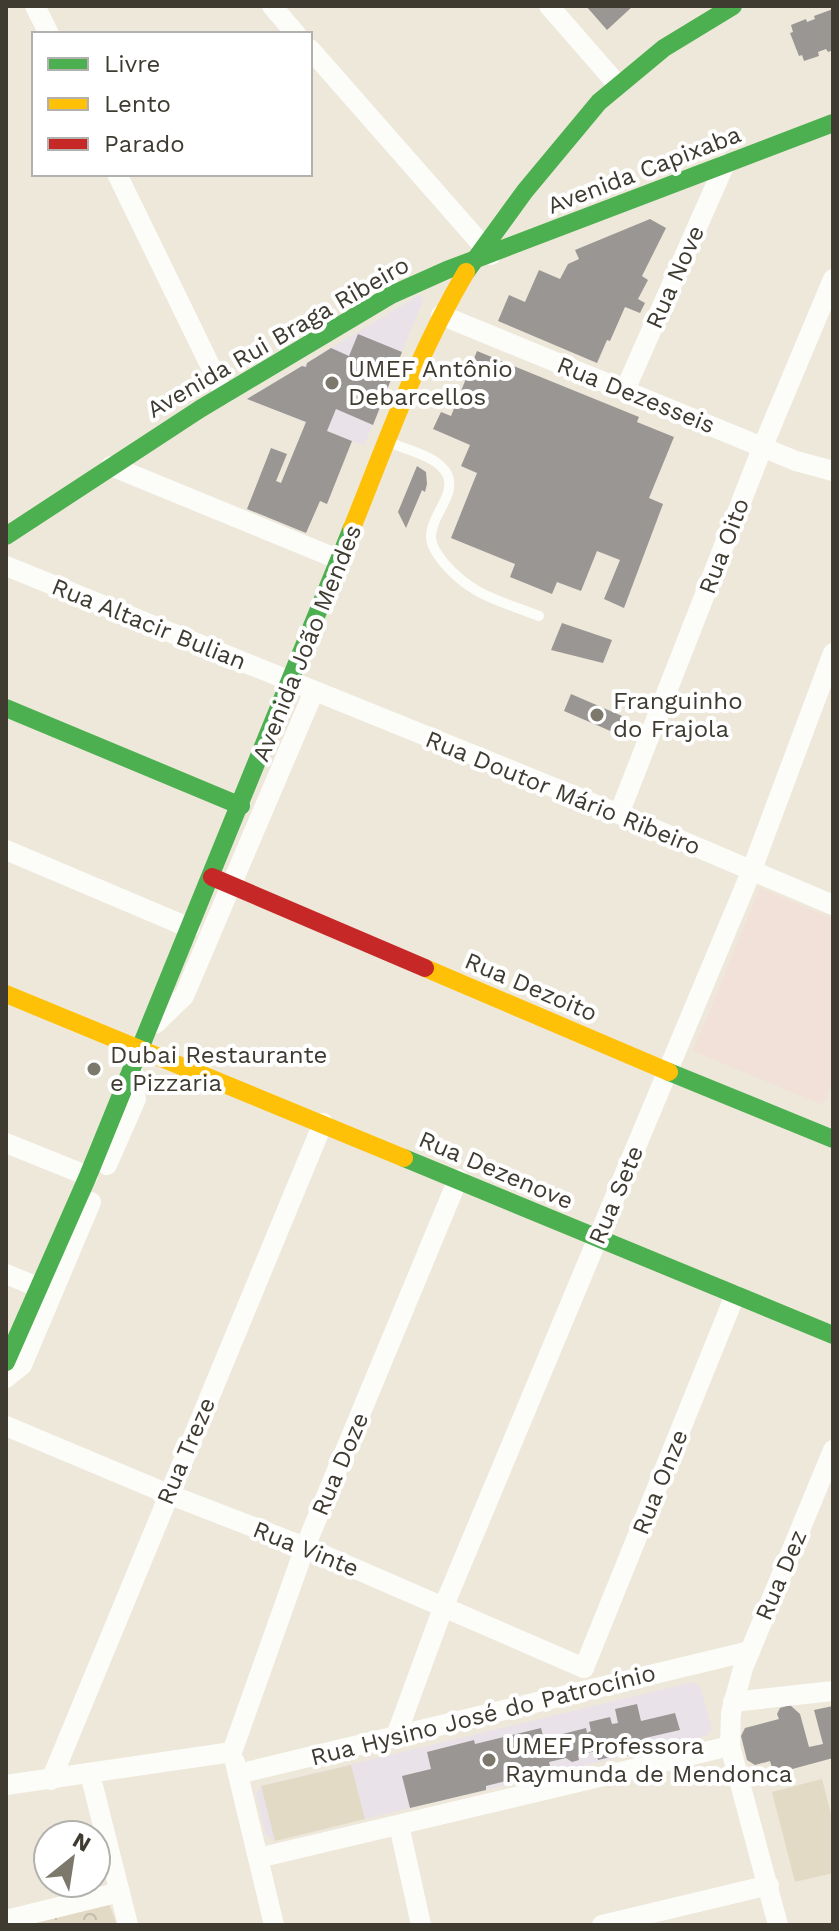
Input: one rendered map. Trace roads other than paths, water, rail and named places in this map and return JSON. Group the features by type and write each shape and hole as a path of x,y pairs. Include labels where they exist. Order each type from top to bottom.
{"street":[{"path":"35,6 48,32"},
{"path":"272,6 294,32"},
{"path":"549,6 618,85"},
{"path":"312,51 483,254 552,156 587,115 664,48 733,6"},
{"name":"Avenida Capixaba","path":"483,254 833,123"},
{"name":"Rua Nove","path":"625,390 725,164"},
{"path":"118,176 224,394"},
{"name":"Avenida João Mendes","path":"6,1362 88,1176 212,877 426,344 441,315 483,254"},
{"name":"Avenida Rui Braga Ribeiro","path":"6,536 224,394 391,295 483,254"},
{"name":"Rua Oito","path":"619,814 763,446 833,279"},
{"name":"Rua Dezesseis","path":"441,315 796,461 833,471"},
{"path":"111,466 340,560"},
{"name":"Rua Altacir Bulian","path":"6,566 292,681"},
{"name":"Rua Sete","path":"396,1736 443,1608 751,872 833,653"},
{"name":"Rua Doutor Mário Ribeiro","path":"292,681 833,905"},
{"name":"Avenida João Mendes","path":"145,1039 184,996 314,691"},
{"path":"6,708 241,806"},
{"path":"6,850 190,928"},
{"name":"Rua Dezoito","path":"212,877 833,1139"},
{"name":"Rua Dezenove","path":"6,994 145,1039 323,1123 833,1335"},
{"name":"Avenida João Mendes","path":"6,1378 22,1365 136,1099 132,1068"},
{"name":"Rua Treze","path":"51,1780 323,1123"},
{"path":"6,1143 88,1176"},
{"name":"Rua Doze","path":"232,1752 305,1547 458,1179"},
{"path":"6,1274 40,1288"},
{"name":"Rua Onze","path":"584,1668 735,1295"},
{"name":"Rua Vinte","path":"6,1426 305,1547 584,1668"},
{"name":"Rua Dez","path":"778,1925 730,1746 729,1724 750,1651 833,1450"},
{"name":"Rua Hysino José do Patrocínio","path":"238,1774 750,1651"},
{"path":"584,1668 590,1689"},
{"path":"733,1702 833,1691"},
{"path":"258,1858 730,1746"},
{"path":"6,1785 232,1752 274,1925"},
{"path":"90,1774 128,1925"},
{"path":"399,1825 421,1925"},
{"path":"602,1925 769,1885"},
{"path":"6,1920 120,1892"}],"lane":[{"path":"387,442 434,461 446,472 448,493 433,524 430,539 434,551 458,580 473,590 539,616"}],"place":[{"name":"UMEF Antônio Debarcellos","path":"332,383"},
{"name":"Franguinho do Frajola","path":"597,715"},
{"name":"Dubai Restaurante e Pizzaria","path":"94,1069"},
{"name":"UMEF Professora Raymunda de Mendonca","path":"489,1760"}]}
